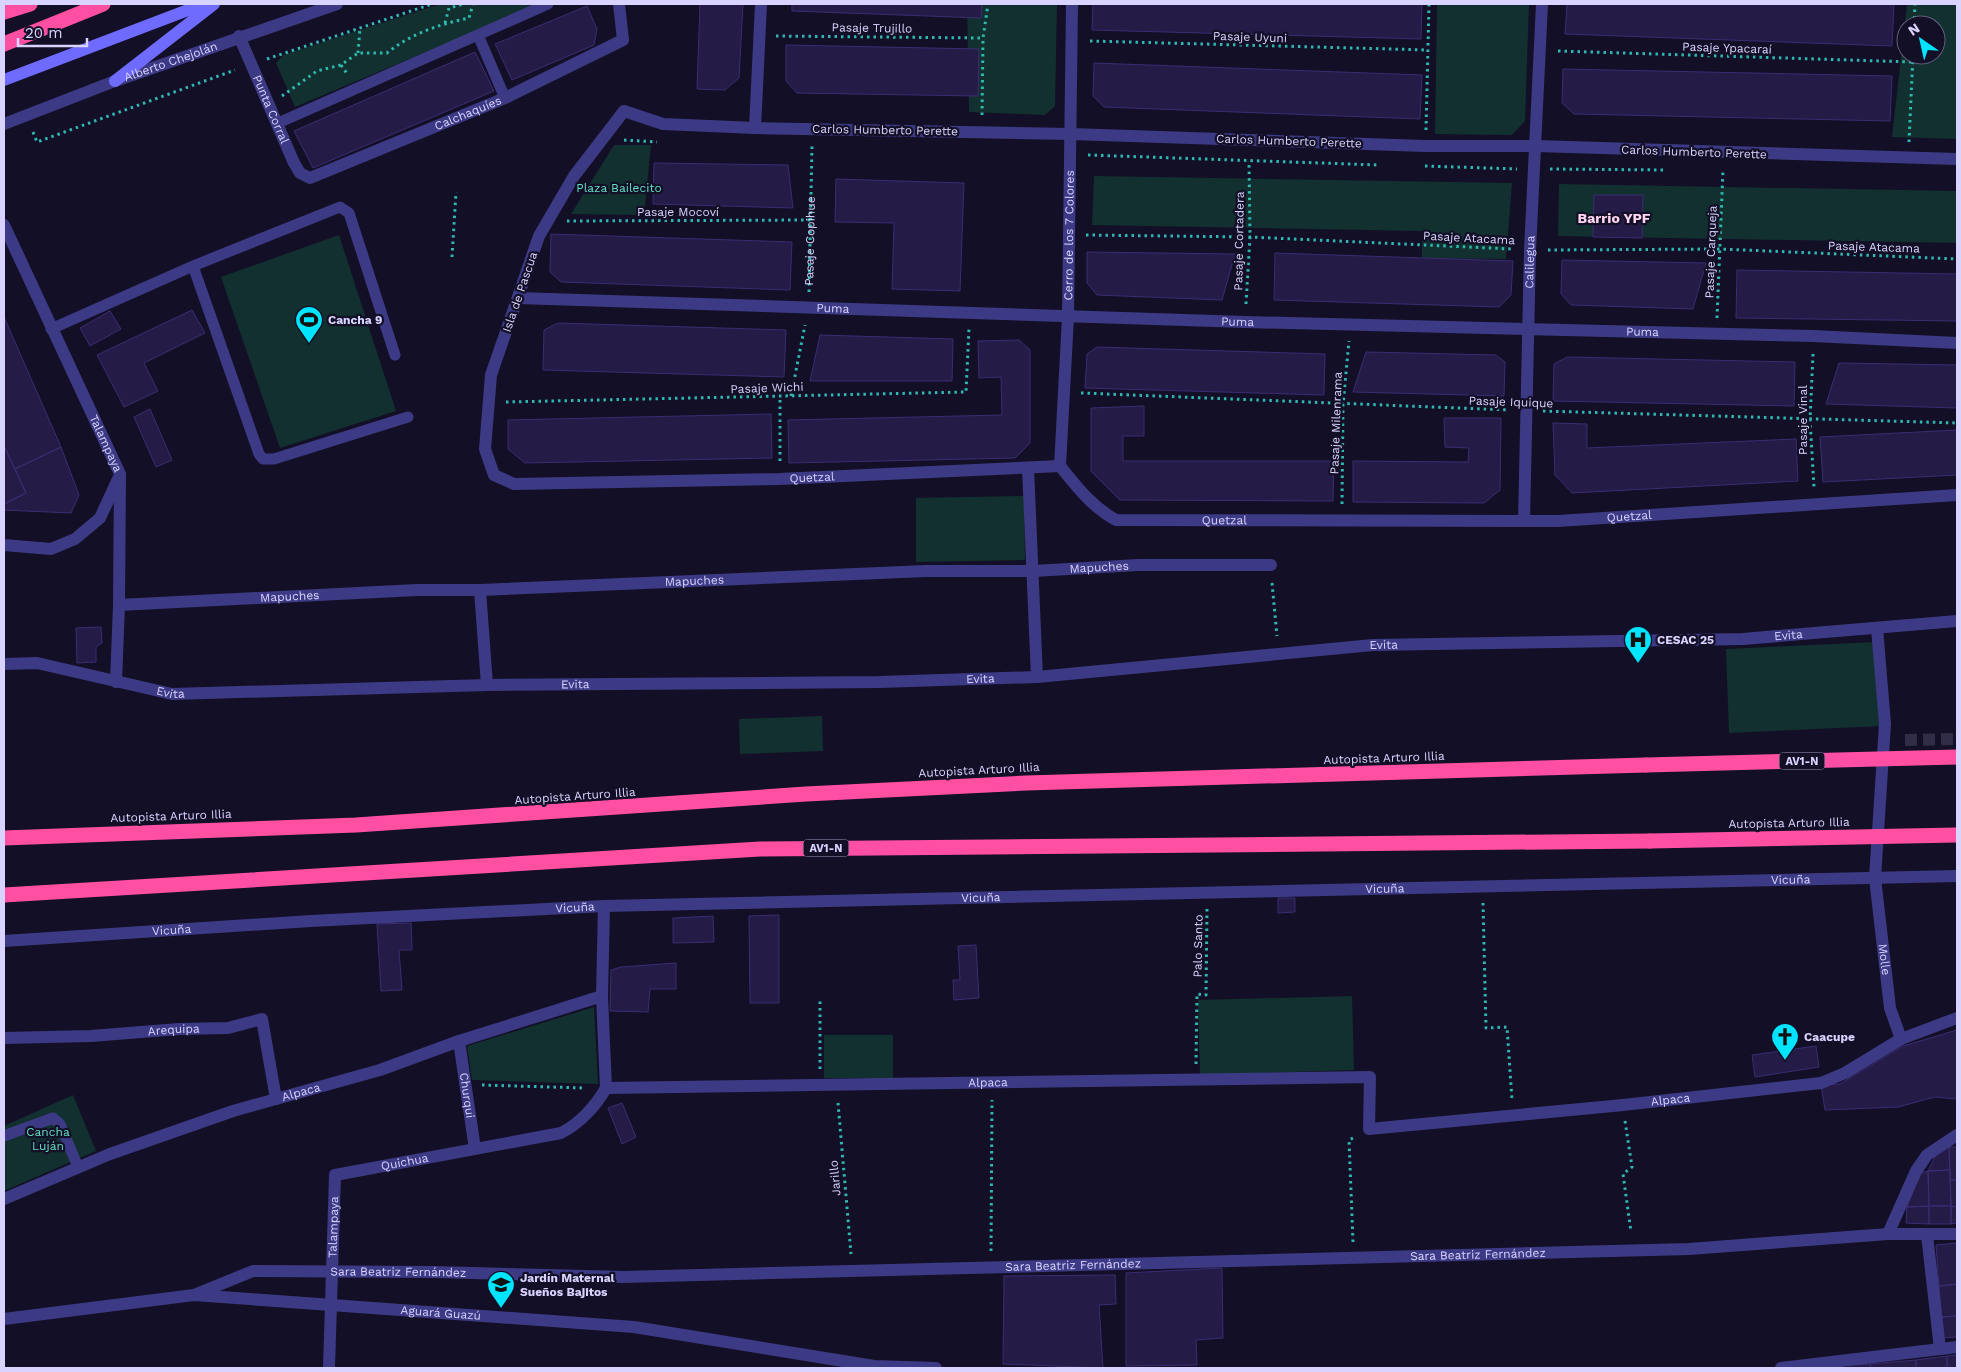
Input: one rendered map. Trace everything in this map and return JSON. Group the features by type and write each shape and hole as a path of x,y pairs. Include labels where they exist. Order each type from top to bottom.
{"highway":[{"path":"4,12 30,4"},
{"path":"4,44 103,4"},
{"name":"Autopista Arturo Illia","path":"4,838 356,825 806,794 1016,783 1957,757"},
{"name":"Autopista Arturo Illia","path":"4,895 760,850 1650,841 1957,835"}],"main road":[{"path":"4,80 204,4"},
{"path":"115,81 214,4"}],"street":[{"name":"Alberto Chejolán","path":"4,124 239,36 337,4"},
{"name":"Calchaquíes","path":"310,178 505,98 623,40 619,4"},
{"path":"754,128 761,4"},
{"name":"Cerro de los 7 Colores","path":"1060,466 1068,317 1072,4"},
{"name":"Calilegua","path":"1524,521 1530,250 1542,4"},
{"name":"Punta Corral","path":"239,36 300,173 310,178"},
{"name":"Carlos Humberto Perette","path":"624,111 663,124 754,128 1071,134 1425,146 1536,146 1957,159"},
{"name":"Isla de Pascua","path":"514,484 494,475 485,449 491,375 546,221 574,176 624,111"},
{"name":"Talampaya","path":"4,225 120,474 119,606 116,682"},
{"name":"Puma","path":"518,298 1068,317 1813,336 1957,343"},
{"name":"Quetzal","path":"514,484 779,479 1060,466 1089,501 1100,511 1116,520 1342,522 1558,521 1957,495"},
{"path":"1028,468 1037,677"},
{"path":"4,545 51,549 75,539 100,518 120,474"},
{"name":"Mapuches","path":"119,606 417,590 480,590 926,571 1033,570 1138,565 1271,565"},
{"path":"480,590 487,685"},
{"name":"Evita","path":"4,664 37,663 172,694 487,685 879,682 1037,677 1373,645 1743,639 1957,621"},
{"name":"Molle","path":"1877,628 1885,724 1876,878 1890,1008 1902,1039"},
{"name":"Vicuña","path":"4,941 311,921 604,906 1957,876"},
{"path":"604,906 602,996 606,1088"},
{"name":"Alpaca","path":"4,1199 110,1154 215,1117 380,1070 460,1041 602,996"},
{"name":"Alpaca","path":"606,1088 1370,1077 1369,1129 1623,1105 1821,1083 1845,1073 1902,1039 1957,1018"},
{"name":"Arequipa","path":"4,1038 91,1036 179,1029 228,1028 262,1019 276,1099"},
{"name":"Churqui","path":"460,1041 475,1149"},
{"name":"Quichua","path":"335,1175 561,1133 569,1129 594,1106 606,1088"},
{"path":"1888,1234 1916,1171 1928,1155 1957,1135"},
{"name":"Talampaya","path":"329,1368 335,1175"},
{"name":"Sara Beatriz Fernández","path":"194,1296 254,1271 624,1276 1689,1249 1888,1234 1957,1234"},
{"path":"1927,1235 1940,1349"},
{"name":"Aguará Guazú","path":"4,1319 194,1296 634,1327 874,1366 936,1368"},
{"path":"1781,1368 1957,1347"}],"lane":[{"path":"278,123 548,4"},
{"path":"478,35 505,98"},
{"path":"51,329 194,266 340,207 349,214 394,355"},
{"path":"194,266 259,454 263,459 274,459 408,417"},
{"path":"4,1136 53,1118 60,1124 78,1168"}],"path":[{"path":"445,23 449,8 464,4"},
{"path":"270,105 317,71 341,66 358,53 387,53 399,43 445,23 469,18 473,4"},
{"path":"982,132 983,38 988,4"},
{"path":"1425,146 1429,4"},
{"path":"358,53 360,28"},
{"name":"Pasaje Trujillo","path":"760,36 983,38"},
{"name":"Pasaje Uyuni","path":"1072,40 1428,50"},
{"name":"Pasaje Ypacaraí","path":"1540,51 1896,61"},
{"path":"1908,158 1913,65"},
{"name":"Pasaje Copihue","path":"791,396 809,307 812,145"},
{"name":"Pasaje Cortadera","path":"1245,322 1250,237 1250,160"},
{"name":"Pasaje Carqueja","path":"1717,334 1722,170"},
{"path":"452,257 456,192"},
{"name":"Pasaje Mocoví","path":"546,221 811,220"},
{"name":"Pasaje Atacama","path":"1070,234 1250,237 1530,250 1720,249 1957,259"},
{"name":"Pasaje Wichi","path":"488,403 966,392 970,313"},
{"name":"Pasaje Milenrama","path":"1342,522 1343,405 1350,325"},
{"name":"Pasaje Vinal","path":"1813,336 1810,420 1815,503"},
{"name":"Pasaje Iquique","path":"1065,392 1343,405 1957,423"},
{"path":"779,479 780,397"},
{"path":"1271,565 1278,654"},
{"path":"1482,887 1486,1028 1507,1027 1513,1115"},
{"name":"Palo Santo","path":"1196,1079 1197,994 1206,995 1208,893"},
{"path":"820,1001 820,1085"},
{"path":"990,1267 992,1082"},
{"path":"466,1084 606,1088"},
{"name":"Jarillo","path":"836,1085 852,1270"},
{"path":"1623,1105 1632,1167 1624,1174 1634,1250"},
{"path":"1354,1258 1349,1140 1369,1129"}],"green space":[{"path":"440,4 540,4 295,107 276,63 283,55"},
{"path":"967,4 1057,4 1055,106 1045,115 969,112"},
{"path":"1437,4 1529,4 1525,121 1512,135 1435,134"},
{"path":"1907,4 1957,4 1957,139 1892,137 1900,65 1946,65 1946,15 1906,15"},
{"name":"Plaza Bailecito","path":"614,145 651,145 644,215 571,214"},
{"path":"1094,176 1512,183 1506,259 1422,258 1422,231 1092,225"},
{"path":"1559,184 1957,191 1957,243 1558,236"},
{"name":"Cancha 9","path":"339,235 396,411 280,448 221,277"},
{"path":"1024,496 1025,560 916,562 916,498"},
{"path":"1877,642 1881,726 1729,733 1726,649"},
{"path":"822,716 823,751 740,754 739,719"},
{"path":"1352,996 1354,1070 1200,1075 1198,1000"},
{"path":"594,1007 598,1084 472,1080 467,1046"},
{"path":"824,1035 893,1035 893,1078 824,1078"},
{"name":"Cancha Luján","path":"73,1095 96,1151 4,1191 4,1126"}],"building":[{"path":"700,4 743,4 739,78 725,90 697,89"},
{"path":"792,4 982,4 981,18 792,11"},
{"path":"1093,4 1422,4 1421,39 1092,30"},
{"path":"1567,4 1894,4 1892,46 1565,34"},
{"path":"587,6 597,29 594,45 512,80 495,44"},
{"path":"786,45 979,49 978,96 797,93 786,81"},
{"path":"475,52 494,91 313,168 294,131"},
{"path":"1094,63 1422,75 1420,119 1104,107 1093,96"},
{"path":"1563,69 1892,76 1890,121 1574,114 1562,103"},
{"path":"654,163 788,165 793,208 653,204"},
{"path":"836,179 964,183 960,291 892,289 894,223 835,222"},
{"path":"1594,195 1643,195 1642,238 1593,237"},
{"path":"551,234 792,242 790,290 561,282 550,272"},
{"path":"1087,252 1235,254 1222,300 1097,295 1087,283"},
{"path":"1275,253 1513,261 1511,295 1499,307 1274,300"},
{"path":"1562,260 1706,263 1693,309 1571,305 1561,294"},
{"path":"1737,270 1957,274 1957,321 1736,318"},
{"path":"192,310 205,333 144,363 158,391 124,407 97,355"},
{"path":"110,311 121,329 90,346 80,328"},
{"path":"4,317 61,447 15,469 4,446"},
{"path":"558,323 786,330 784,377 543,370 544,330"},
{"path":"820,335 953,339 952,381 810,381"},
{"path":"1019,340 1030,350 1030,443 1015,458 789,463 788,420 1002,415 1001,377 979,378 978,341"},
{"path":"1097,347 1325,354 1324,395 1085,388 1087,354"},
{"path":"1366,352 1496,355 1505,362 1504,396 1353,392"},
{"path":"1567,357 1795,362 1794,406 1553,401 1554,364"},
{"path":"1839,363 1957,365 1957,408 1826,404"},
{"path":"1144,406 1144,436 1123,436 1123,461 1334,461 1333,501 1120,500 1091,471 1091,408"},
{"path":"150,409 172,460 156,467 134,417"},
{"path":"771,414 772,458 525,463 508,449 508,420"},
{"path":"1444,418 1501,418 1500,490 1484,503 1353,502 1353,461 1468,462 1469,448 1445,447"},
{"path":"1553,423 1587,424 1587,448 1796,439 1798,481 1572,493 1555,475"},
{"path":"1957,430 1957,475 1823,482 1820,437"},
{"path":"4,446 26,493 4,504"},
{"path":"61,447 79,495 71,513 4,510 4,504 26,493 15,469"},
{"path":"101,627 102,643 96,647 96,662 77,663 76,628"},
{"path":"1278,898 1295,898 1295,912 1278,913"},
{"path":"779,915 779,1003 750,1003 749,916"},
{"path":"713,916 714,942 673,943 673,918"},
{"path":"411,923 412,950 399,950 402,990 381,991 377,924"},
{"path":"976,945 979,998 954,1000 953,980 960,980 958,946"},
{"path":"676,963 676,989 650,989 648,1012 610,1011 611,970 621,967"},
{"path":"1957,1030 1957,1099 1935,1097 1898,1107 1825,1110 1821,1085 1840,1084 1903,1046"},
{"name":"Caacupe","path":"1816,1046 1819,1067 1755,1077 1752,1055"},
{"path":"622,1103 636,1137 622,1144 608,1108"},
{"path":"1949,1147 1950,1170 1928,1171 1938,1151"},
{"path":"1949,1147 1957,1147 1957,1180 1950,1180"},
{"path":"1950,1170 1951,1206 1929,1206 1928,1171"},
{"path":"1928,1171 1929,1206 1907,1207 1920,1173"},
{"path":"1950,1180 1957,1180 1957,1207 1951,1206"},
{"path":"1929,1206 1929,1224 1906,1223 1907,1207"},
{"path":"1929,1206 1951,1206 1951,1224 1929,1224"},
{"path":"1951,1206 1957,1207 1957,1223 1951,1224"},
{"path":"1957,1243 1957,1284 1939,1286 1936,1245"},
{"path":"1222,1268 1223,1338 1196,1340 1197,1365 1126,1366 1126,1273"},
{"path":"1115,1275 1116,1304 1099,1305 1103,1368 1003,1364 1004,1276"},
{"path":"1957,1284 1957,1316 1941,1317 1939,1286"},
{"path":"1957,1316 1957,1337 1943,1338 1941,1317"},
{"path":"1957,1355 1957,1368 1947,1368 1947,1356"},
{"path":"1947,1356 1947,1368 1916,1368 1916,1360"},
{"path":"1916,1360 1916,1368 1871,1368 1870,1364"},
{"path":"1870,1364 1871,1368 1837,1368 1837,1366"}],"tunnel":[{"path":"1905,740 1957,739"}],"place":[{"name":"Cancha 9","path":"309,344"},
{"name":"CESAC 25","path":"1638,664"},
{"name":"Caacupe","path":"1785,1061"},
{"name":"Jardín Maternal Sueños Bajitos","path":"501,1309"}],"district":[{"name":"Barrio YPF","path":"1614,218"}]}
